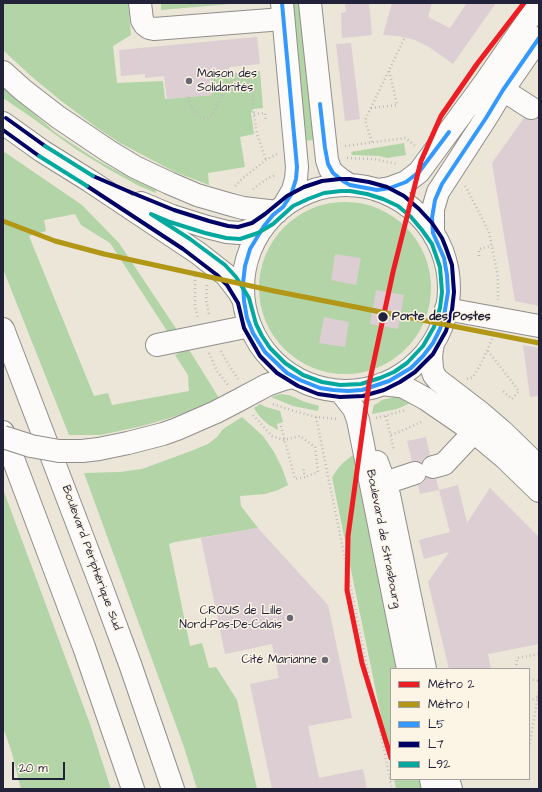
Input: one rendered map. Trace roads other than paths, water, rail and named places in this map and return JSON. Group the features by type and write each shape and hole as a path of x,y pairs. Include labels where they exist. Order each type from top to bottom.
{"main road":[{"path":"140,3 142,20 145,25 154,29 282,11 297,167 296,179 293,190 254,241 245,266 243,283 247,318 265,352 294,377 320,388 340,391 376,386 404,387 427,408 474,432 505,458 539,491"},
{"path":"310,3 335,153 330,169 342,182 377,190 393,197 408,207 422,219 432,234 441,250 446,266 448,292 446,309 440,329 433,343 423,356 410,368 397,377 376,386"},
{"path":"377,190 398,186 413,178 419,172 486,81 539,4"},
{"path":"432,234 433,209 438,192 503,90 539,38"},
{"path":"3,72 23,90 58,117 135,167 197,195 234,197 255,209 276,212"},
{"path":"503,90 530,108"},
{"path":"3,123 42,151 186,244 202,267 226,275 244,301"},
{"path":"90,181 172,216 207,228 238,233 263,224 276,212 298,197 314,190 332,186 350,185"},
{"path":"446,309 539,326"},
{"path":"157,345 250,326"},
{"name":"Boulevard Périphérique Sud","path":"3,329 100,583 173,789"},
{"path":"433,343 431,356 432,369 438,380 452,382 481,413 539,467"},
{"path":"3,437 31,446 59,451 99,449 128,443 177,429 246,397 269,384 294,377"},
{"name":"Boulevard de Strasbourg","path":"376,386 366,404 366,414 363,420 408,668"},
{"name":"Boulevard de Strasbourg","path":"340,391 363,420 389,495 425,668"},
{"path":"3,432 84,647 134,789"},
{"path":"385,483 444,464 474,432"}],"metro line":[{"name":"2","path":"390,755 362,663 347,590 348,536 369,384 393,272 421,161 441,116 477,64 524,3"},
{"name":"1","path":"3,221 55,241 104,254 274,291 539,343"}],"place":[{"name":"Maison des Solidarités","path":"189,81"},
{"name":"Porte des Postes","path":"383,317"},
{"name":"CROUS de Lille Nord-Pas-De-Calais","path":"290,618"},
{"name":"Cité Marianne","path":"325,660"}]}
